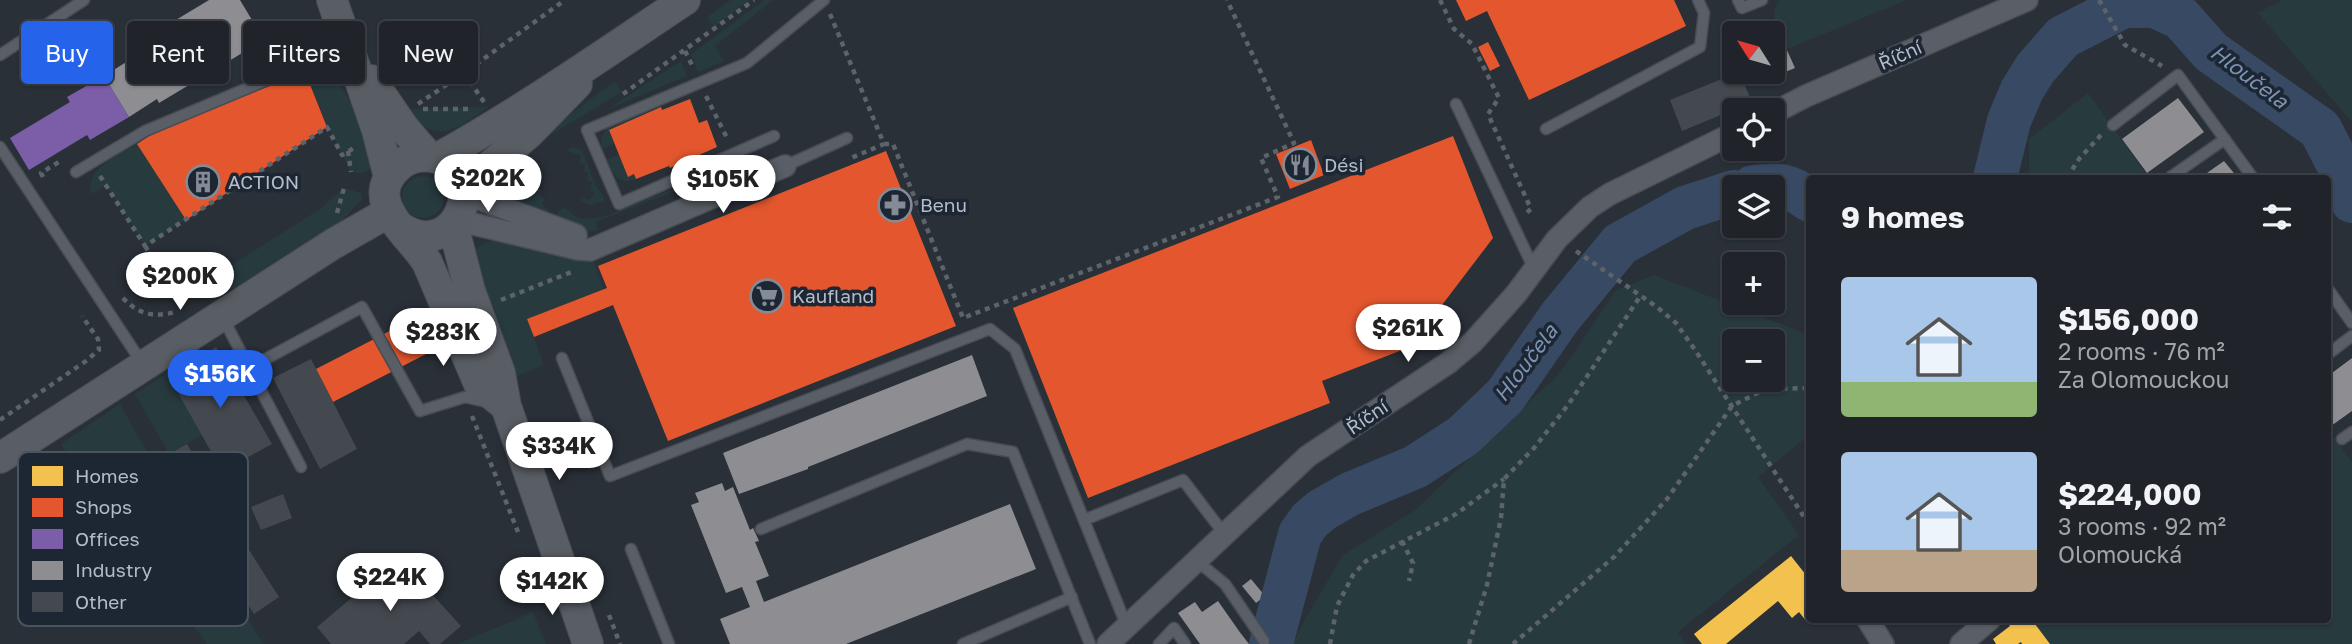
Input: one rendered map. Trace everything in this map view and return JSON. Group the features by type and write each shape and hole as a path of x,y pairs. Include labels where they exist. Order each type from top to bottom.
{"main road":[{"path":"331,0 339,21"},
{"path":"506,407 479,384 427,262 394,220 385,194 389,177 410,159 433,157 484,132 601,58 685,0"},
{"path":"394,220 415,235 431,236 601,58"},
{"path":"365,71 433,157 455,170 468,284 500,373 506,407 588,644"},
{"path":"361,84 389,177"},
{"path":"0,458 333,244 394,220"}],"street":[{"name":"Říční","path":"1785,107 2027,0"},
{"name":"Říční","path":"1108,644 1308,456 1448,363 1473,342 1516,294 1557,239 1594,204 1722,138"},
{"path":"459,207 578,249 590,250 785,166"},
{"path":"1870,623 1883,644"},
{"path":"1961,644 1986,623"}],"lane":[{"path":"0,55 84,0"},
{"path":"774,136 619,204 587,130 747,63 824,0"},
{"path":"1546,128 1700,47 1704,13 1698,0"},
{"path":"1738,0 1742,8 1762,0"},
{"path":"2113,125 2178,75 2251,175"},
{"path":"76,172 145,131 245,84"},
{"path":"1456,104 1534,269"},
{"path":"785,166 847,138"},
{"path":"2173,175 2225,139"},
{"path":"0,147 144,366"},
{"path":"2331,293 2352,323"},
{"path":"249,368 362,307 420,411 465,397 506,407"},
{"path":"221,316 301,467"},
{"path":"562,358 611,476 990,329 1015,349 1127,627"},
{"path":"2331,352 2352,336"},
{"path":"2342,439 2352,432"},
{"path":"761,529 967,444 1013,453 1090,644"},
{"path":"1084,520 1183,480 1225,535"},
{"path":"631,549 669,644"},
{"path":"1197,561 1225,584 1264,641"},
{"path":"963,644 1072,597"},
{"path":"1159,644 1174,628 1185,644"}],"path":[{"path":"625,93 754,0"},
{"path":"884,144 893,144 963,318 1278,197 1261,158 1294,143 1227,0"},
{"path":"1440,0 1454,29 1472,44 1499,98 1488,114 1531,209 1512,226"},
{"path":"2099,0 2125,45 2178,75"},
{"path":"685,51 724,136 742,150"},
{"path":"448,84 411,109 489,108"},
{"path":"2069,175 2079,159 2113,125"},
{"path":"145,246 327,127 342,155 359,144"},
{"path":"348,151 351,172"},
{"path":"48,185 41,173 64,159"},
{"path":"91,162 159,267"},
{"path":"331,217 337,213 344,188"},
{"path":"1584,256 1676,323 1806,521"},
{"path":"1330,644 1337,606 1353,575 1366,561 1457,514 1504,479 1568,405 1641,295"},
{"path":"121,297 132,308 149,315 172,313 182,309"},
{"path":"0,420 86,361 99,349 98,339 82,316"},
{"path":"1513,644 1615,556 1667,499 1732,407 1765,389 1806,388"},
{"path":"465,397 522,540"},
{"path":"1469,644 1487,586 1501,518 1504,479"},
{"path":"1402,541 1412,563 1409,581"}],"green space":[{"path":"731,0 749,0 714,27 707,17"},
{"path":"764,0 773,0 715,46 724,61 698,72 691,54"},
{"path":"1780,0 1907,0 1787,49 1785,21 1776,21 1776,6"},
{"path":"2282,0 2352,0 2352,122 2258,13"},
{"path":"681,61 687,76 608,109"},
{"path":"615,81 622,92 525,150 529,157 499,191 496,179 503,165"},
{"path":"310,84 339,84 353,107 370,147 372,162 366,172 351,172"},
{"path":"2088,93 2147,175 2029,175 2029,139"},
{"path":"660,104 661,107 609,131 614,144 602,149 601,138 606,129"},
{"path":"488,107 465,123 447,131 428,129 406,112 411,109"},
{"path":"137,144 186,220 145,246 106,185 92,194 90,185 98,170"},
{"path":"572,147 582,150 604,201 591,205 581,201 582,198 590,200 595,192 590,191 592,182 587,181 585,164 580,163 581,155 566,151"},
{"path":"619,155 628,176 634,174 636,179 625,181 614,174 607,159"},
{"path":"741,156 746,171 743,172 740,166 595,222 598,230 584,232 513,204 521,183 537,168 531,177 538,182 535,186 542,191 539,195 545,200 542,204 553,219 565,208 579,219 600,218 711,174"},
{"path":"423,176 438,182 444,197 438,212 423,218 408,212 402,197 408,182"},
{"path":"344,188 361,193 362,199 342,221 234,289 225,292 215,282 207,261 212,256 219,273 320,209"},
{"path":"503,240 592,258 604,289 527,319 544,365 512,378 472,258 484,244"},
{"path":"1654,275 1722,301 1722,315 1757,315 1806,334 1806,437 1758,477 1799,535 1678,632 1686,644 1293,644 1343,555 1415,510 1560,373 1616,290"},
{"path":"168,373 203,435 168,452 135,394"},
{"path":"120,404 147,452 66,452 61,444"},
{"path":"2331,433 2352,462 2352,644 2050,644 2034,623 2331,623"},
{"path":"533,612 546,644 458,644"},
{"path":"248,620 264,644 207,644 194,626 248,626"}],"building: Homes":[{"path":"1791,556 1806,575 1806,621 1799,612 1792,618 1778,601 1726,644 1702,644 1694,634"},
{"path":"2008,623 2034,623 2050,644 1996,644 1993,639 2010,626"}],"building: Shops":[{"path":"1456,0 1674,0 1686,26 1529,100 1487,11 1466,21"},
{"path":"1488,42 1500,66 1490,71 1478,47"},
{"name":"ACTION","path":"275,84 310,84 327,127 186,220 137,144 157,131"},
{"path":"690,99 699,123 707,120 717,147 670,168 669,166 636,179 634,174 628,177 609,130 661,107 662,110"},
{"path":"1453,136 1493,238 1410,347 1322,381 1330,403 1088,498 1013,308"},
{"name":"Dési","path":"1311,140 1324,175 1290,189 1276,154"},
{"path":"886,151 956,326 668,441 613,305 534,337 527,319 607,288 598,266"},
{"path":"415,318 432,351 333,402 316,369"}],"building: Offices":[{"path":"90,84 109,84 129,117 90,140 87,135 29,170 10,138 70,102 67,97"}],"building: Industry":[{"path":"209,0 240,0 253,21 243,21 243,53 229,61 229,21 174,21"},
{"path":"1785,46 1795,68 1785,72"},
{"path":"127,62 127,84 191,84 159,103 157,99 129,117 109,84 113,84 113,70"},
{"path":"2178,98 2204,132 2147,173 2122,139"},
{"path":"2224,161 2236,175 2204,175"},
{"path":"972,355 987,396 808,469 739,494 723,453"},
{"path":"2352,358 2352,411 2331,426 2331,374"},
{"path":"722,483 725,491 733,487 750,530 753,528 759,541 755,542 769,576 756,581 764,602 1010,504 1036,569 846,644 730,644 720,619 750,607 742,587 726,593 691,505 699,502 695,493"},
{"path":"1251,579 1265,596 1256,603 1242,586"},
{"path":"1218,601 1249,644 1200,644 1178,613 1195,602 1202,612"}],"building: Other":[{"path":"1722,79 1722,84 1744,84 1750,98 1722,98 1722,114 1682,131 1670,100"},
{"path":"216,347 272,444 248,457 248,452 211,452 169,377"},
{"path":"311,359 357,449 320,469 273,378"},
{"path":"187,444 191,452 173,452"},
{"path":"283,494 292,518 261,530 251,507"},
{"path":"248,548 279,597 254,614 248,605"},
{"path":"399,558 461,626 440,644 430,644 419,631 404,644 331,644 317,627"}],"waterway":[{"name":"Hloučela","path":"1996,175 2009,121 2022,90 2035,69 2063,37 2124,6 2155,6 2181,18 2211,52 2320,129 2345,177 2352,201"},
{"name":"Hloučela","path":"1785,187 1806,198"},
{"name":"Hloučela","path":"1271,644 1300,534 1310,520 1350,494 1415,467 1463,436 1505,396 1560,317 1620,244 1685,208 1722,196"}],"place":[{"name":"Dési","path":"1300,165"},
{"name":"ACTION","path":"203,182"},
{"name":"Benu","path":"895,205"},
{"name":"Kaufland","path":"767,296"}]}
